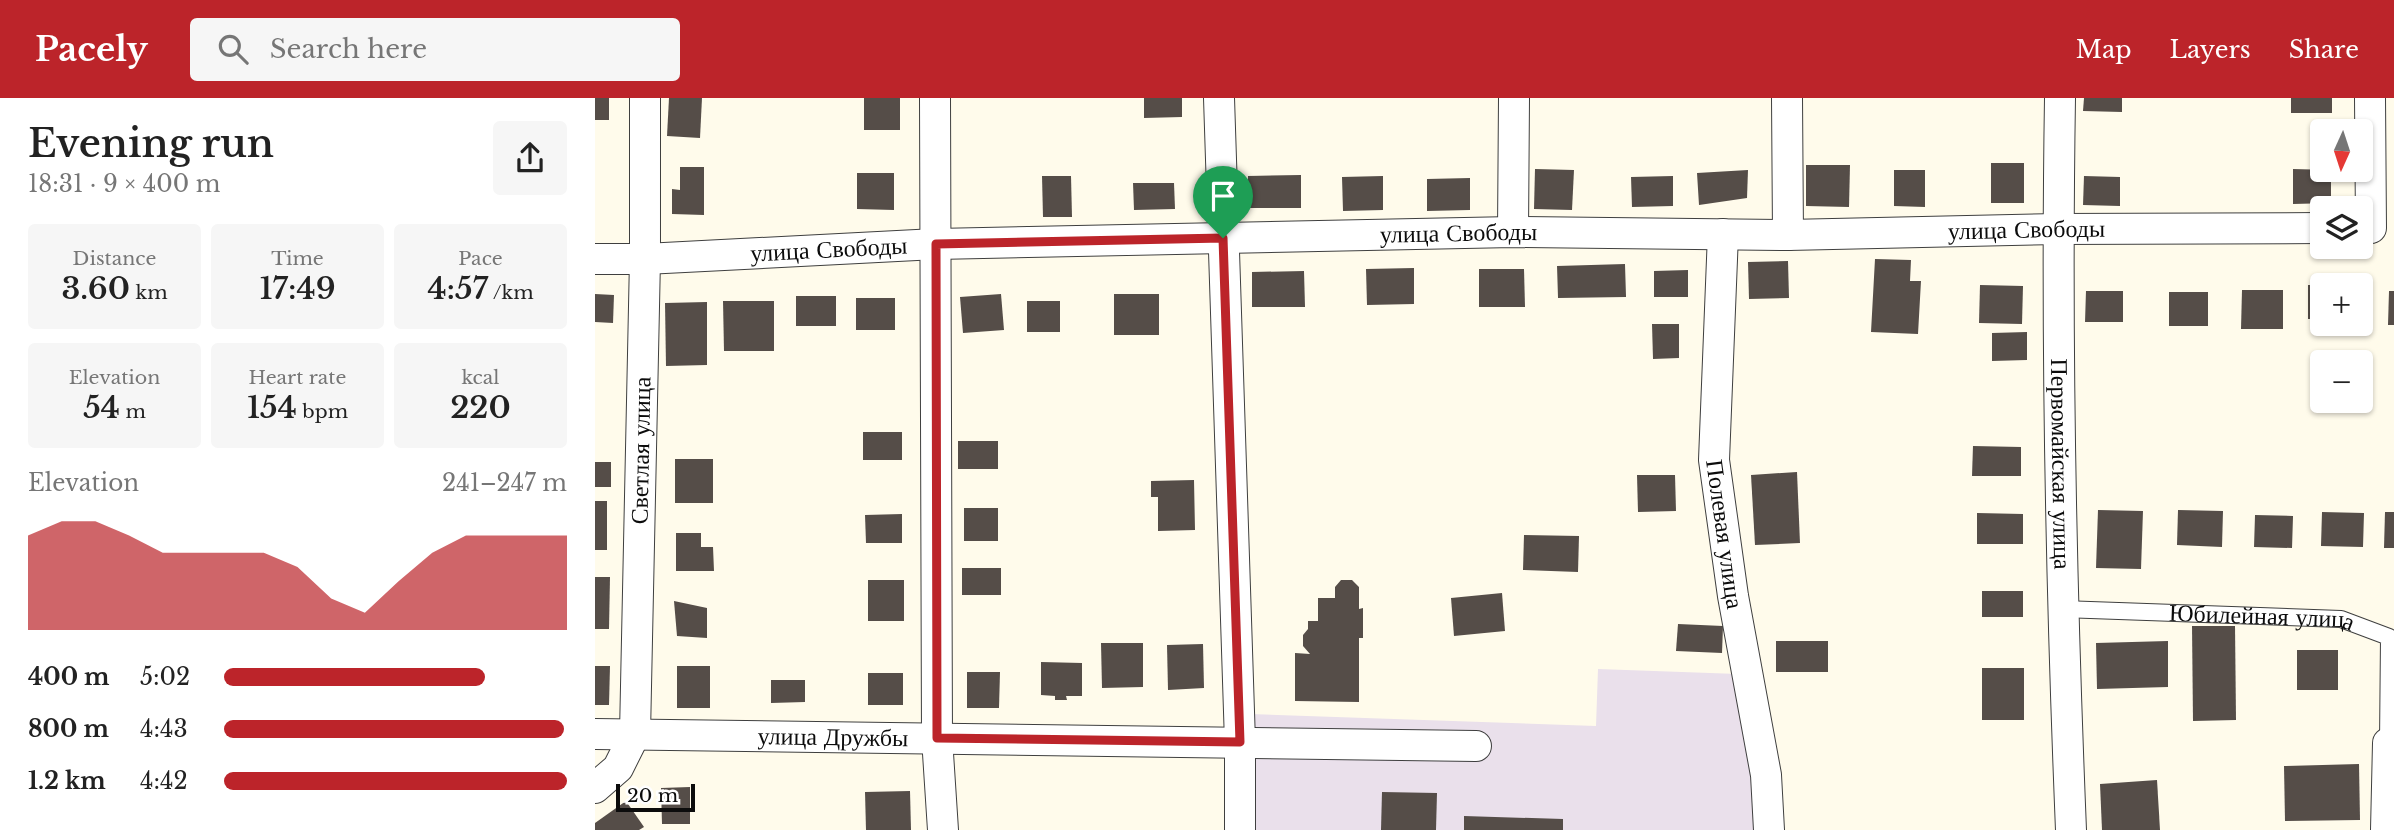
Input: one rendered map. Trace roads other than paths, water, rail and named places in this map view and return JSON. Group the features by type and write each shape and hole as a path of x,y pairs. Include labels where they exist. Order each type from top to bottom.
{"street":[{"name":"Светлая улица","path":"595,788 618,768 635,734 645,259 645,98"},
{"path":"935,98 937,738 943,830"},
{"path":"1219,98 1240,742 1240,830"},
{"path":"1513,232 1514,98"},
{"path":"1787,98 1787,235"},
{"name":"Первомайская улица","path":"2060,98 2058,229 2062,609 2071,830"},
{"path":"2370,98 2375,228"},
{"name":"улица Свободы","path":"595,259 645,259 936,244 1513,232 1787,235 2058,229 2310,228"},
{"name":"Полевая улица","path":"1723,234 1714,460 1733,596 1766,775 1769,830"},
{"name":"улица Дружбы","path":"595,734 1476,746"},
{"name":"Юбилейная улица","path":"2386,830 2391,743"}],"lane":[{"name":"Юбилейная улица","path":"2062,609 2341,619 2389,637 2391,743"}]}
